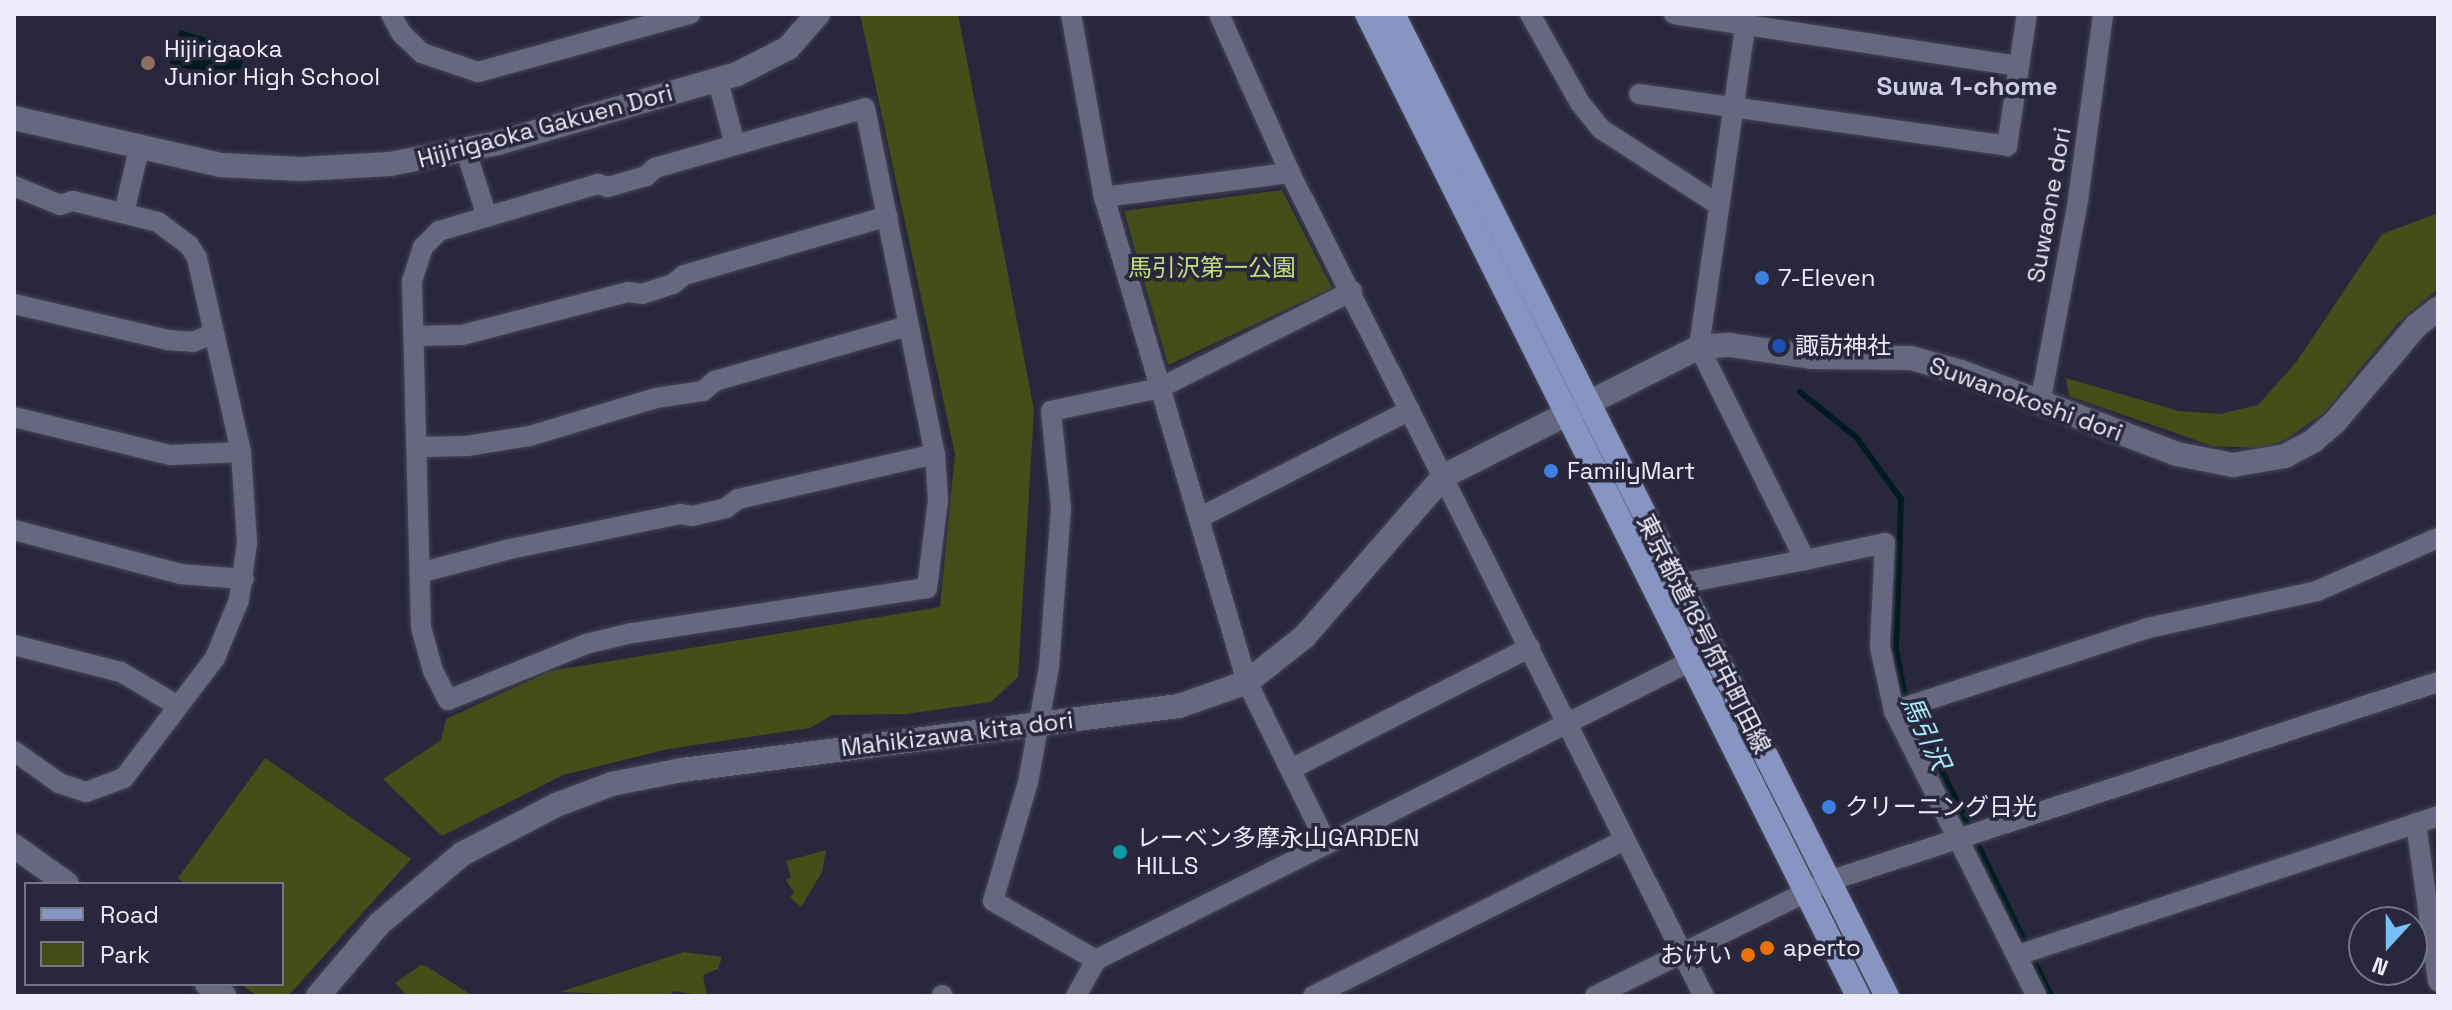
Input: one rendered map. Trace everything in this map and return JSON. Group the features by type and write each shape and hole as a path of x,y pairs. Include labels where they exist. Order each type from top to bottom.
{"main road":[{"name":"東京都道18号府中町田線","path":"1367,14 1563,413 1858,996"},
{"name":"東京都道18号府中町田線","path":"1393,14 1887,996"}],"street":[{"path":"391,14 401,33 422,53 478,72 690,14"},
{"name":"Hijirigaoka Gakuen Dori","path":"14,118 139,149 221,165 301,169 390,164 466,151 718,81 788,48 818,14"},
{"path":"1071,14 1104,197 1247,682 1293,768 1327,844"},
{"path":"1219,14 1290,173 1704,996"},
{"path":"1674,14 1746,20 2019,66"},
{"path":"1639,94 2007,146 2027,14"},
{"name":"Suwaone dori","path":"2040,404 2078,200 2103,14"},
{"path":"1535,17 1601,129 1719,205"},
{"path":"1746,20 1699,347 1805,560"},
{"path":"718,81 735,145"},
{"path":"865,108 935,454 938,500 927,588 632,633 586,644 448,700 424,638 412,281 423,247 439,231 598,184 608,187 646,176 655,168 735,145 865,108"},
{"path":"124,213 139,149"},
{"path":"466,151 487,217"},
{"path":"1104,197 1290,173"},
{"path":"14,186 60,205 73,201 169,227 189,245 197,258 241,452 247,543 244,579 215,658 124,778 99,790 86,792 59,783 14,751"},
{"path":"414,336 462,335 628,292 642,294 684,275 888,216"},
{"path":"1096,960 993,901 1042,723 1061,508 1051,411 1160,388 1352,291"},
{"path":"14,304 167,340 193,342 214,333"},
{"name":"Suwanokoshi dori","path":"1563,413 1699,347 1730,345 1811,357 1911,358 2187,457 2233,465 2261,462 2313,441 2335,422 2416,326 2438,309"},
{"path":"418,447 467,446 530,436 656,398 703,391 715,381 908,326"},
{"path":"1199,518 1410,410"},
{"name":"Mahikizawa kita dori","path":"318,996 379,924 435,875 504,829 612,784 682,770 1179,706 1247,682 1304,637 1444,476 1563,413"},
{"path":"14,417 170,455 241,452"},
{"path":"423,572 680,514 692,516 726,508 738,499 935,454"},
{"path":"14,530 180,574 244,579"},
{"path":"1898,710 2148,628 2317,591 2438,538"},
{"path":"1679,584 1885,543 1880,647 1898,710 2020,954 2037,996"},
{"path":"14,645 121,672 178,706"},
{"path":"1293,768 1530,647"},
{"path":"1076,996 1096,960 1568,727 1689,662"},
{"path":"1595,996 1829,881 2438,682"},
{"path":"2020,954 2438,816"},
{"path":"2416,823 2438,981"},
{"path":"1313,996 1625,840"},
{"path":"14,846 64,882"}],"green space":[{"path":"860,14 958,14 1034,410 1018,677 991,702 906,714 832,715 810,728 668,749 563,775 442,836 383,779 441,740 446,719 550,671 940,607 955,454"},
{"name":"馬引沢第一公園","path":"1282,190 1332,288 1168,365 1124,211"},
{"path":"2438,213 2438,289 2398,323 2325,412 2285,440 2261,448 2213,446 2069,396 2066,378 2179,411 2220,414 2258,405 2297,361 2382,234"},
{"path":"265,758 411,859 288,996 258,996 243,986 284,986 284,882 182,882 178,878"},
{"path":"826,850 822,872 801,907 790,897 794,893 786,880 791,877 786,861"},
{"path":"684,952 722,957 718,969 703,975 707,996 673,991 671,996 560,992"},
{"path":"421,965 473,996 407,996 395,983"}],"shaded area":[{"path":"180,30 246,50 236,84 170,63"}],"waterway":[{"name":"馬引沢","path":"1800,392 1856,437 1901,499 1896,649 1904,692 2051,996"}],"place":[{"name":"Hijirigaoka Junior High School","path":"148,63"},
{"name":"7-Eleven","path":"1762,278"},
{"name":"諏訪神社","path":"1779,346"},
{"name":"FamilyMart","path":"1551,471"},
{"name":"クリーニング日光","path":"1829,807"},
{"name":"レーベン多摩永山GARDEN HILLS","path":"1120,852"},
{"name":"aperto","path":"1767,948"},
{"name":"おけい","path":"1748,955"}],"district":[{"name":"Suwa 1-chome","path":"1967,87"}]}
